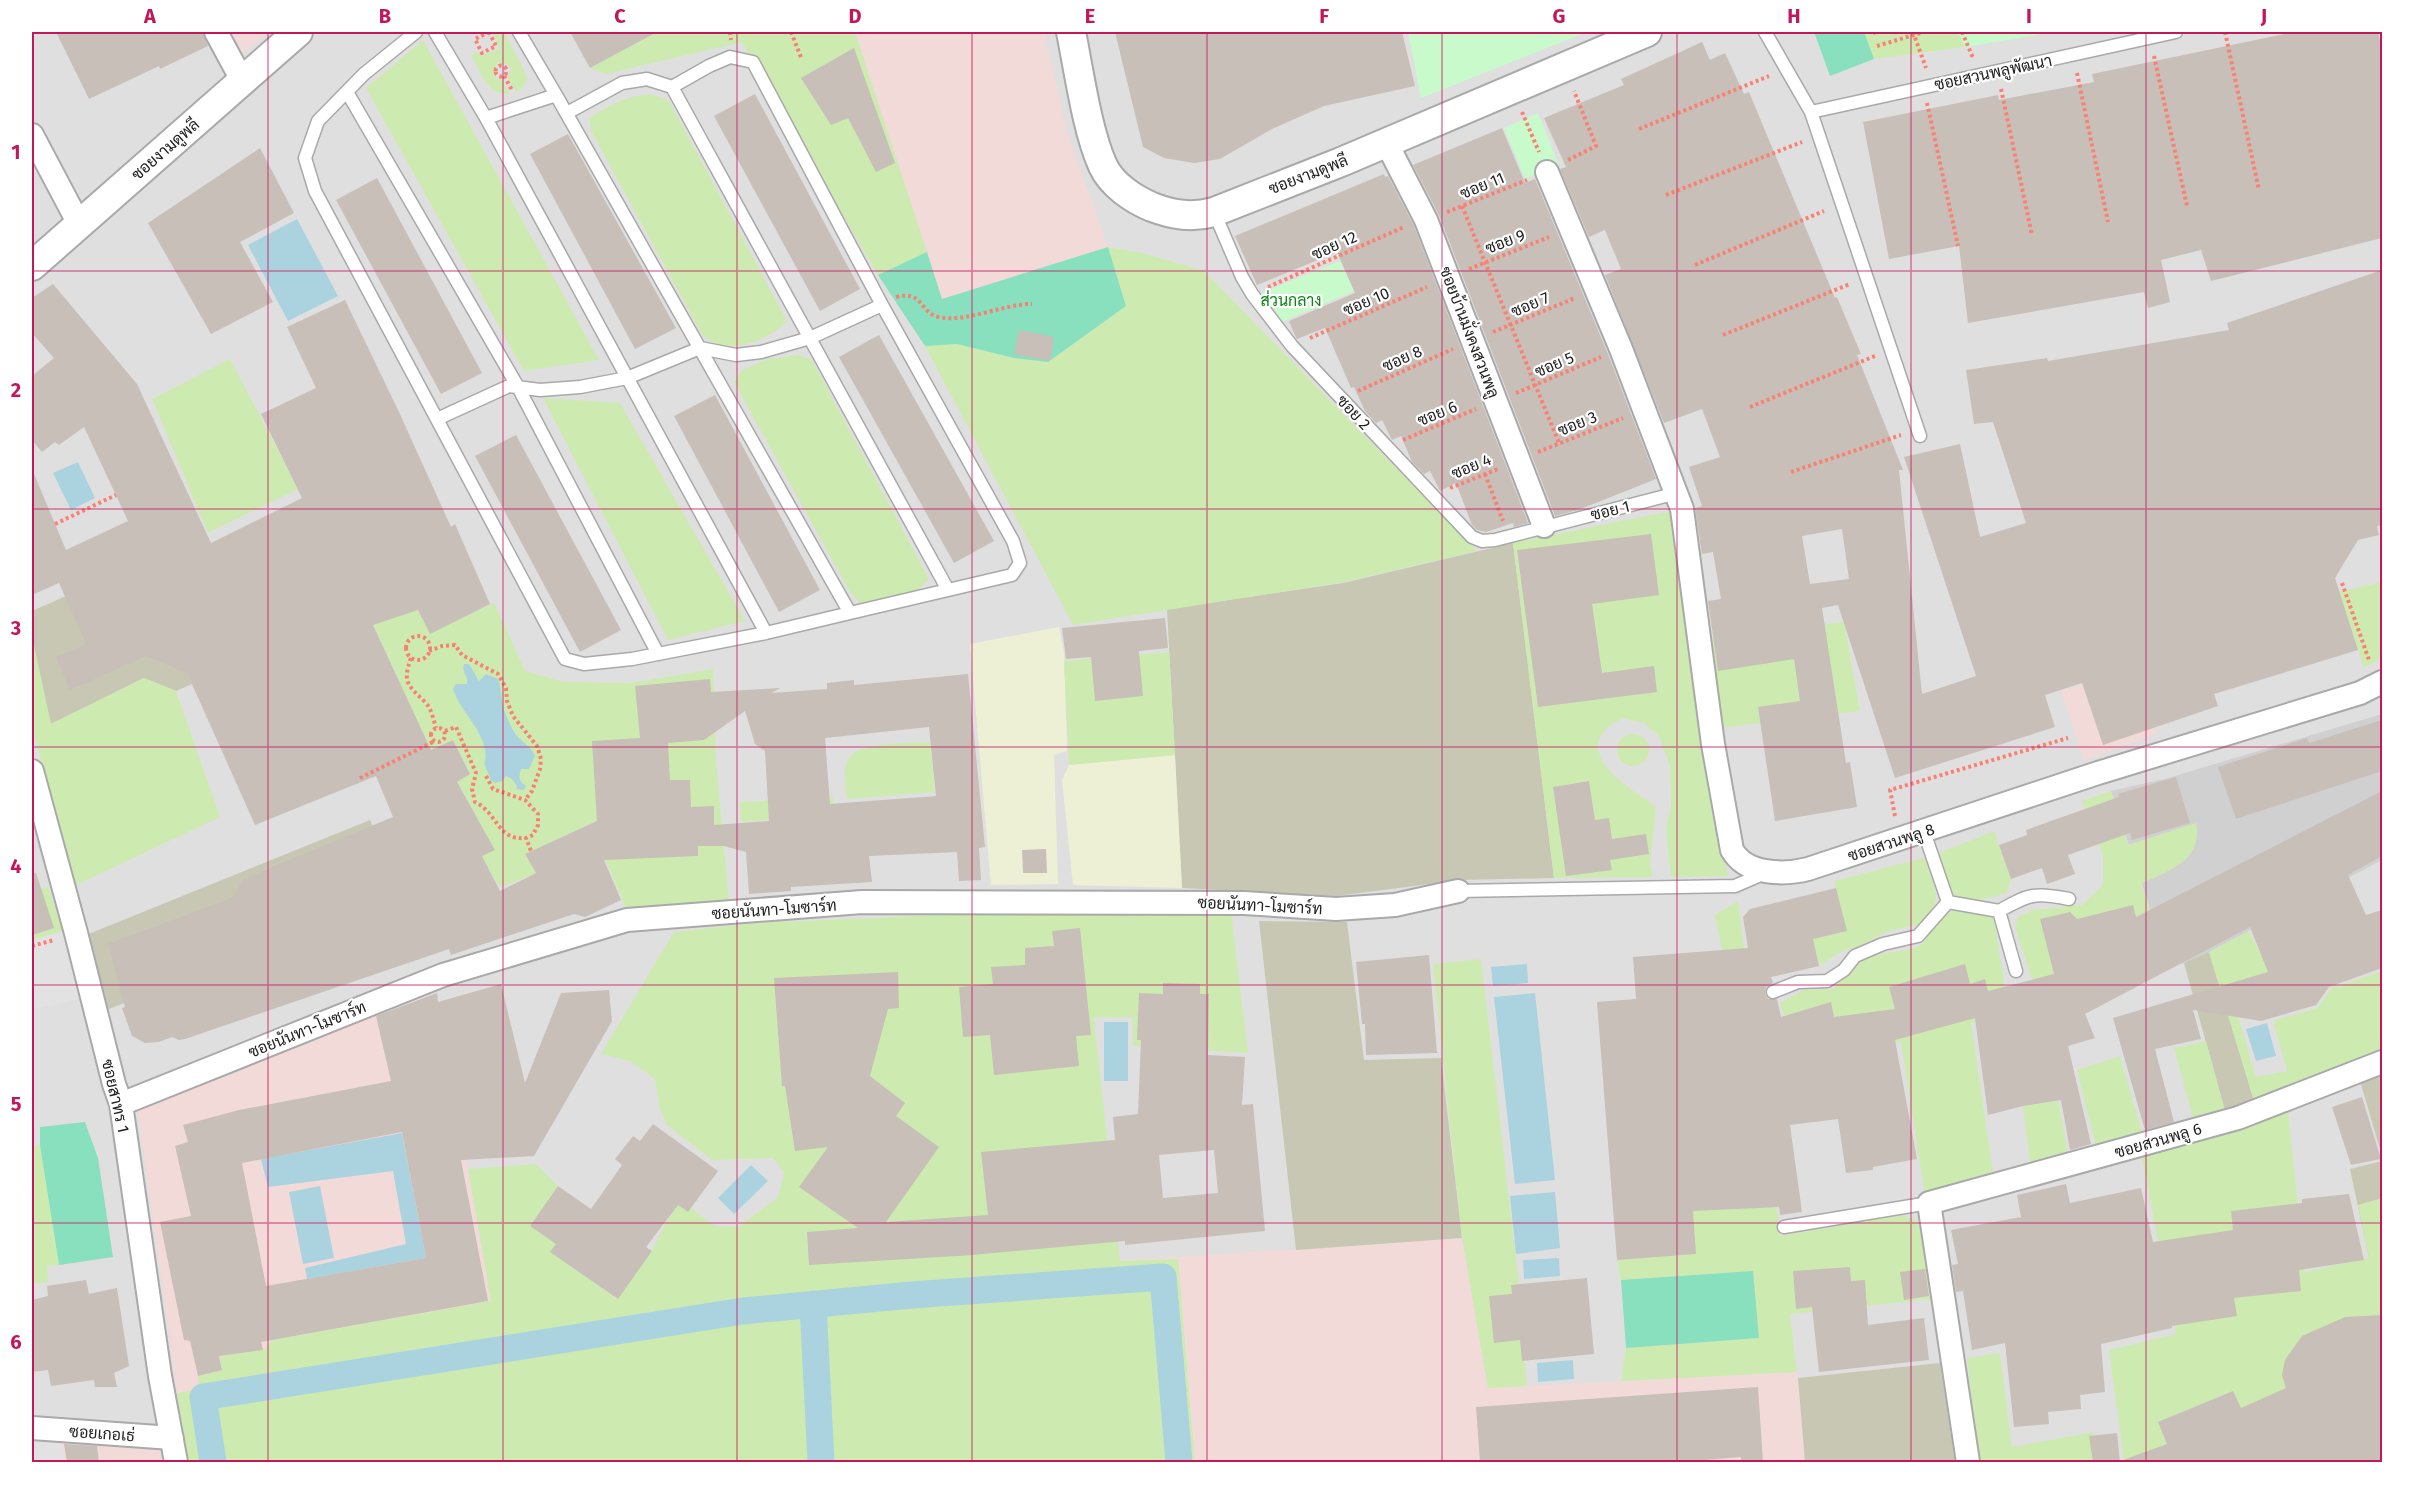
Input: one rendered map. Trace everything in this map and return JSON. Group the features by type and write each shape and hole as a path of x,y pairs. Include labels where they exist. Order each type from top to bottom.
{"street":[{"path":"216,32 243,82"},
{"name":"ซอยงามดูพลี","path":"32,266 298,32"},
{"name":"ซอยงามดูพลี","path":"1071,32 1093,136 1103,167 1118,186 1146,204 1166,213 1201,216 1386,142 1647,32"},
{"path":"32,135 79,224"},
{"name":"ซอยบ้านมั่งคงสวนพลู","path":"1386,142 1426,220 1544,526"},
{"path":"1547,172 1621,349 1679,501"},
{"name":"ซอยสวนพลู 8","path":"1679,501 1712,732 1732,850 1736,858 1744,864 1769,871 1797,872 2098,773 2360,693 2382,682"},
{"name":"ซอยสาทร 1","path":"32,771 121,1104 160,1376 176,1462"},
{"name":"ซอยนันทา-โมซาร์ท","path":"121,1104 442,975 627,920 862,902 1244,903 1336,909 1395,905 1458,891"},
{"name":"ซอยสวนพลู 6","path":"1929,1203 2238,1118 2382,1062"},
{"path":"1929,1203 1968,1462"},
{"name":"ซอยเกอเธ่","path":"32,1428 172,1438"}],"lane":[{"path":"417,32 364,74 318,121 305,158 315,191 565,659 584,664 658,654 766,633 1012,575 1020,563 1012,540 882,304 753,62 730,57 672,87"},
{"path":"435,32 486,118 766,633"},
{"path":"519,32 850,613"},
{"path":"1765,32 1811,112 1919,433"},
{"name":"ซอยสวนพลูพัฒนา","path":"1811,112 2176,32"},
{"path":"567,113 622,83 647,79 672,87 948,590"},
{"path":"347,92 518,387 658,654"},
{"path":"486,118 556,95"},
{"name":"ซอย 2","path":"1214,212 1242,277 1252,294 1292,346 1472,537 1482,541 1544,526"},
{"path":"437,419 509,386 540,390 580,387 627,378 700,348 736,355 761,352 810,338 882,304"},
{"name":"ซอย 1","path":"1544,526 1679,501"},
{"path":"1924,832 1948,902"},
{"path":"1458,891 1735,886 1769,871"},
{"path":"1948,902 1999,911 2026,896 2050,895 2069,899"},
{"path":"1773,992 1798,982 1827,981 1844,970 1856,956 1883,944 1918,936 1948,902"},
{"path":"1999,911 2016,971"},
{"name":"ซอยสวนพลู 6","path":"1784,1227 1929,1203"}],"path":[{"path":"489,32 496,46 482,52 475,39 481,34 489,32"},
{"path":"791,32 802,60"},
{"path":"1877,46 1913,33 1924,32"},
{"path":"1962,32 1980,75"},
{"path":"2225,32 2259,190"},
{"path":"1913,33 1927,87 1958,246"},
{"path":"2150,38 2187,206"},
{"path":"2073,54 2108,222"},
{"path":"1639,129 1786,69"},
{"path":"1998,71 2032,235"},
{"path":"1572,171 1567,160 1596,146 1573,88"},
{"path":"1520,109 1547,172"},
{"path":"1666,195 1818,136"},
{"name":"ซอย 11","path":"1426,220 1547,172"},
{"path":"1695,265 1841,204"},
{"path":"1461,206 1559,443"},
{"name":"ซอย 12","path":"1252,294 1401,228 1426,220"},
{"name":"ซอย 9","path":"1449,278 1484,262 1571,229"},
{"name":"ซอย 10","path":"1292,346 1449,278"},
{"path":"1723,335 1866,278"},
{"name":"ซอย 7","path":"1473,340 1596,289"},
{"path":"882,304 906,294 918,299 931,314 940,318 971,316 1014,304 1032,304"},
{"name":"ซอย 8","path":"1341,399 1473,340"},
{"name":"ซอย 5","path":"1496,401 1621,349"},
{"path":"1750,407 1891,350"},
{"name":"ซอย 6","path":"1386,446 1496,401"},
{"name":"ซอย 3","path":"1519,460 1643,410"},
{"path":"1791,472 1919,433"},
{"name":"ซอย 4","path":"1433,495 1519,460"},
{"path":"1485,474 1508,536"},
{"path":"55,525 116,495"},
{"path":"2342,583 2369,660"},
{"path":"429,651 429,643 424,638 412,638 406,647 411,658 405,675 415,694 426,703 432,714 436,728 431,736 439,743 444,740 445,731"},
{"path":"411,658 422,659 429,651 442,646 455,645 462,655 498,674 506,688 507,701 513,716 537,746 541,759 537,780 525,800"},
{"path":"406,696 415,694"},
{"path":"436,728 445,731 456,727 476,773 472,789 475,802 490,812 505,835 515,839 533,835 538,825 538,814 525,800 493,789 486,776"},
{"path":"1899,840 1890,790 2068,738"},
{"path":"360,778 435,741"},
{"path":"526,838 531,851"}],"shaded area":[{"path":"32,32 2382,32 2382,1462 32,1462"},
{"path":"228,32 267,32 240,57"},
{"path":"855,32 1044,32 1067,132 1108,247 942,299"},
{"path":"1513,543 1554,878 1461,880 1336,896 1182,888 1167,609 1343,583"},
{"path":"143,562 192,684 176,691 144,678 51,724 32,725 32,611"},
{"path":"1059,627 1064,653 1067,751 1054,755 1058,884 991,885 970,644"},
{"path":"2135,667 2157,733 2084,761 2061,691"},
{"path":"2382,714 2382,860 2190,962 2169,966 2111,791 2168,778"},
{"path":"1175,755 1182,888 1073,885 1062,780 1069,765"},
{"path":"370,820 401,892 104,1011 86,935"},
{"path":"1259,921 1347,922 1364,1060 1441,1058 1462,1238 1296,1250"},
{"path":"63,931 82,998 36,1009 32,992 32,940"},
{"path":"2209,952 2254,1101 2225,1111 2184,963"},
{"path":"437,993 497,1336 1120,1261 1462,1238 1488,1388 1797,1372 1805,1462 189,1462 177,1393 137,1103"},
{"path":"2382,1074 2382,1156 2360,1081"},
{"path":"2382,1161 2382,1278 2369,1258 2350,1169"},
{"path":"1940,1363 1955,1462 1805,1462 1798,1378"},
{"path":"32,1433 160,1448 162,1462 32,1462"},
{"path":"32,1433 61,1434 65,1462 32,1462"}],"green space":[{"path":"492,32 504,32 524,70 527,80 516,92 507,78 511,70 508,64 497,63 494,74 497,79 503,80 510,94 502,94 485,82 471,55 479,52 482,56 500,48"},
{"path":"657,32 855,32 927,252 878,275 742,42 606,74 590,68"},
{"path":"1408,32 1587,32 1421,98"},
{"path":"1814,32 1864,32 1874,59 1830,76"},
{"path":"1864,32 1958,32 1965,47 1874,59"},
{"path":"1958,32 2055,32 1965,47"},
{"path":"423,40 599,360 524,371 366,88"},
{"path":"651,94 669,101 787,321 765,337 748,344 729,346 718,344 703,336 591,131 589,118 619,102"},
{"path":"1538,113 1559,165 1525,179 1504,128"},
{"path":"1108,247 1143,253 1204,271 1477,551 1343,582 1073,625 925,346 957,344 1014,358 1048,362 1126,306"},
{"path":"1108,247 1126,306 1048,362 1014,358 957,344 925,346 878,275 927,252 942,299"},
{"name":"ส่วนกลาง","path":"1340,261 1354,291 1282,322 1261,293"},
{"path":"800,355 812,360 929,579 918,590 862,605 850,592 734,382 742,370 768,359"},
{"path":"230,359 298,489 208,533 152,399"},
{"path":"543,398 620,403 745,621 668,640"},
{"path":"1672,511 1694,686 1728,876 1671,877 1666,829 1671,807 1670,766 1659,736 1644,723 1623,718 1607,728 1599,740 1599,751 1603,762 1612,773 1656,807 1650,863 1653,877 1554,878 1513,543"},
{"path":"2382,582 2382,655 2364,668 2339,592"},
{"path":"494,603 525,671 564,682 631,683 713,669 716,760 729,902 627,910 590,824 525,854 536,873 502,887 497,883 482,856 495,850 457,782 470,773 453,740 431,751 370,617 418,610 430,633"},
{"path":"1844,622 1860,711 1720,728 1709,638"},
{"path":"32,636 51,724 144,678 176,691 220,817 74,886 32,725"},
{"path":"1169,652 1175,755 1069,765 1064,661"},
{"path":"1633,734 1645,738 1649,750 1645,762 1633,766 1621,762 1617,750 1621,738"},
{"path":"930,742 935,792 847,799 845,777 847,760 856,751 888,744"},
{"path":"2111,791 2128,845 2196,823 2195,846 2189,855 2173,868 2141,884 2169,966 2040,1003 2015,927 2018,917 2032,910 2082,905 2103,885 2103,856 2082,801"},
{"path":"833,797 834,811 741,822 740,802"},
{"path":"1994,831 2011,879 2007,892 1979,899 1964,900 1950,897 1937,854"},
{"path":"1927,857 1935,883 1936,898 1933,911 1921,924 1886,932 1858,947 1844,950 1819,966 1813,939 1846,931 1834,881"},
{"path":"48,887 63,931 32,940 32,890"},
{"path":"1738,901 1780,1236 1902,1215 1911,1218 1918,1223 1923,1237 1931,1299 1790,1314 1797,1372 1621,1381 1626,1348 1759,1338 1753,1271 1621,1280 1617,1260 1696,1254 1693,1211 1744,1209 1722,950 1715,915"},
{"path":"1966,908 1981,911 1994,920 2009,1012 1971,1023 1994,1179 1925,1195 1901,1042 1809,1061 1787,1024 1780,1003 1804,990 1833,989 1859,962 1876,955 1911,949 1922,944 1938,922 1950,911"},
{"path":"1082,909 1231,912 1248,1053 1133,1046 1132,1017 1094,1018 1120,1261 1178,1259 1195,1462 189,1462 177,1393 199,1389 198,1376 222,1370 220,1356 263,1350 273,1340 491,1301 468,1169 536,1164 558,1186 530,1226 543,1235 562,1235 551,1252 617,1299 652,1251 667,1220 678,1205 687,1212 691,1208 715,1226 738,1227 778,1197 784,1173 773,1158 712,1160 666,1124 660,1109 655,1079 630,1061 601,1054 674,932 757,923"},
{"path":"2249,931 2261,955 2283,951 2238,1016 2256,1077 2287,1071 2273,1021 2317,1008 2336,983 2337,987 2382,971 2382,1052 2254,1101 2209,952"},
{"path":"1481,959 1519,1285 1527,1386 1488,1388 1462,1238 1433,964"},
{"path":"2206,1041 2225,1111 2194,1121 2174,1048"},
{"path":"2120,1056 2143,1136 2097,1151 2077,1070"},
{"path":"2058,1101 2069,1160 2031,1169 2023,1106"},
{"path":"2288,1111 2305,1272 2369,1258 2358,1205 2382,1198 2382,1328 2302,1336 2285,1363 2284,1370 2293,1407 2241,1408 2233,1391 2158,1422 2167,1444 2144,1453 2147,1462 2124,1462 2109,1350 2176,1334 2142,1157"},
{"path":"85,1122 98,1158 113,1257 59,1265 40,1145 40,1127"},
{"path":"40,1145 59,1265 47,1266 48,1282 32,1284 32,1147"},
{"path":"1753,1271 1759,1338 1626,1348 1621,1280"},
{"path":"2000,1353 2012,1447 2094,1432 2098,1462 1980,1462 1967,1358"}],"water":[{"path":"297,219 338,296 288,321 248,245"},
{"path":"78,462 95,498 71,510 53,473"},
{"path":"464,664 469,664 479,681 486,674 498,679 504,710 510,724 535,756 529,769 521,769 520,779 526,786 524,790 516,789 517,786 512,779 506,776 502,781 495,783 491,780 484,764 486,754 480,735 453,689 456,684 467,684"},
{"path":"1527,964 1528,983 1493,986 1491,967"},
{"path":"1535,993 1555,1180 1515,1184 1494,997"},
{"path":"1104,1022 1128,1022 1128,1081 1104,1081"},
{"path":"2267,1023 2276,1056 2256,1061 2246,1029"},
{"path":"402,1133 426,1258 307,1279 305,1268 406,1244 393,1171 268,1187 261,1159"},
{"path":"751,1165 768,1181 734,1214 718,1198"},
{"path":"320,1186 334,1258 303,1264 289,1192"},
{"path":"1555,1192 1560,1248 1516,1254 1510,1196"},
{"path":"1559,1258 1560,1276 1524,1279 1523,1260"},
{"path":"1573,1360 1574,1379 1538,1382 1537,1363"}],"building":[{"path":"56,32 203,32 208,46 89,99"},
{"path":"570,32 657,32 590,68"},
{"path":"1115,32 1402,32 1415,86 1324,106 1272,129 1220,159 1194,163 1164,158 1143,147"},
{"path":"2294,32 2378,32 2382,49 2382,238 2211,281 2201,250 2161,260 2170,302 2148,308 2144,292 1968,323 1959,246 1889,259 1863,122 1998,95 1999,100 2094,82 2092,74"},
{"path":"1702,42 1710,60 1725,53 1744,94 1749,92 1835,298 1837,297 1861,354 1857,355 1903,470 1899,470 1922,694 1976,676 1904,457 1960,444 1980,537 2026,523 1993,422 1974,424 1966,370 2047,358 2048,361 2229,330 2227,323 2382,270 2382,525 2377,526 2379,535 2358,540 2335,578 2358,650 2214,694 2218,706 2103,745 2082,683 2045,695 2055,727 1895,778 1838,605 1822,608 1846,763 1850,762 1857,807 1775,821 1758,707 1800,701 1794,659 1718,671 1708,601 1721,599 1713,552 1702,554 1695,508 1702,506 1689,467 1720,457 1702,409 1664,423 1605,275 1621,269 1605,230 1589,237 1560,169 1566,167 1544,118 1624,85 1621,79","holes":["1842,529 1849,579 1810,584 1802,536"]},
{"path":"854,48 895,163 876,172 848,118 831,125 801,78"},
{"path":"755,94 860,289 820,311 714,116"},
{"path":"1502,128 1525,183 1535,179 1608,354 1656,479 1578,510 1555,516 1439,215 1413,165"},
{"path":"568,134 676,328 635,349 530,154"},
{"path":"260,148 294,213 240,242 273,302 211,334 148,223"},
{"path":"1384,174 1385,177 1388,176 1414,226 1528,523 1514,527 1513,523 1486,532 1477,530 1472,525 1456,483 1440,491 1430,471 1424,474 1412,462 1401,436 1392,440 1382,420 1376,423 1365,411 1354,387 1351,388 1325,328 1296,338 1289,321 1355,293 1337,252 1257,285 1235,236"},
{"path":"377,178 482,373 441,394 336,200"},
{"path":"53,284 137,384 211,543 302,498 261,414 316,388 287,327 345,300 451,527 455,524 490,604 430,634 418,610 373,625 431,750 453,740 470,774 457,782 495,850 482,856 500,891 536,873 525,854 597,821 592,741 640,738 635,686 710,679 711,692 780,688 772,693 827,689 827,683 854,680 854,685 968,674 985,847 979,848 981,880 959,881 957,852 869,856 872,882 791,887 791,891 749,894 746,852 724,846 698,846 698,856 604,860 621,900 585,917 574,914 451,955 449,949 185,1039 179,1040 172,1037 159,1042 145,1043 132,1036 122,1008 125,1007 108,944 232,898 244,879 393,817 376,776 255,825 187,673 146,656 70,690 56,657 86,644 59,583 32,595 32,469 66,550 128,521 84,427 59,445 55,442 42,452 32,440 32,376 54,358 32,333 32,298","holes":["745,711 755,744 765,751 769,821 714,825 714,806 691,807 690,780 670,780 668,743 704,740","929,727 936,796 830,804 825,738"]},
{"path":"1019,330 1054,337 1050,361 1014,354"},
{"path":"879,335 994,541 954,563 839,357"},
{"path":"715,395 820,590 779,612 674,416"},
{"path":"516,435 621,630 580,652 475,456"},
{"path":"1651,534 1659,595 1592,604 1602,673 1654,666 1657,692 1538,707 1517,550"},
{"path":"1165,618 1168,648 1139,651 1143,696 1095,701 1091,657 1066,659 1062,628"},
{"path":"2382,720 2382,771 2236,819 2218,767 2307,738 2309,743"},
{"path":"2176,777 2190,823 2132,840 2130,833 2068,855 2075,874 2047,884 2042,868 2011,879 1999,845 2027,835 2026,830 2119,797 2118,794"},
{"path":"1589,781 1595,820 1609,818 1612,839 1646,834 1649,854 1610,860 1612,870 1566,876 1553,787"},
{"path":"2382,791 2382,856 2348,875 2366,915 2382,910 2382,968 2329,987 2316,1005 2261,1021 2193,1010 2201,1039 2155,1049 2174,1122 2145,1130 2113,1018 2268,972 2250,927 2085,1014 2095,1038 2068,1046 2091,1144 2070,1150 2061,1100 1988,1115 1975,1018 1895,1040 1917,1159 1873,1167 1873,1170 1846,1173 1838,1119 1790,1125 1802,1212 1780,1215 1779,1207 1693,1211 1696,1254 1617,1260 1597,1002 1636,999 1633,957 1748,948 1743,917 1750,909 1836,888 1847,931 1813,939 1819,966 1771,977 1773,983 1766,987 1765,994 1768,999 1777,999 1781,1017 1831,1002 1834,1017 1895,1009 1889,987 1965,964 1970,984 1985,979 1988,991 2054,974 2040,919 2070,912 2077,919 2133,905 2136,917"},
{"path":"1046,849 1047,873 1023,873 1022,850"},
{"path":"36,873 54,928 32,935 32,874"},
{"path":"1080,928 1091,1035 1076,1036 1079,1066 994,1075 990,1035 963,1037 959,987 993,984 991,967 1025,965 1025,948 1054,946 1052,931"},
{"path":"1429,955 1437,1053 1366,1055 1365,1024 1362,1024 1356,962"},
{"path":"898,972 899,1008 888,1009 870,1076 905,1103 896,1116 939,1147 886,1222 988,1215 981,1152 1115,1140 1113,1117 1138,1114 1141,1040 1137,1040 1139,993 1163,994 1163,983 1200,984 1200,994 1209,994 1208,1055 1245,1057 1242,1105 1253,1104 1265,1231 1125,1245 1125,1241 973,1255 809,1265 807,1232 858,1228 799,1187 828,1147 795,1151 785,1086 782,1086 774,978","holes":["1214,1150 1218,1193 1163,1198 1159,1155"]},
{"path":"501,984 525,1083 561,993 609,990 612,1021 534,1156 461,1160 488,1301 261,1342 263,1350 219,1356 222,1370 198,1376 190,1341 184,1340 160,1222 191,1216 175,1146 188,1142 183,1125 239,1110 391,1081 376,1016 437,993 438,1002","holes":["402,1132 426,1258 266,1286 242,1163"]},
{"path":"2362,1097 2381,1159 2351,1165 2332,1107"},
{"path":"653,1124 718,1171 688,1212 678,1205 646,1247 652,1251 618,1299 550,1252 556,1244 530,1226 558,1186 591,1209 622,1165 615,1159 633,1136 640,1141"},
{"path":"2066,1184 2070,1203 2141,1188 2153,1242 2233,1230 2231,1211 2302,1203 2302,1199 2349,1194 2364,1260 2299,1270 2301,1291 2234,1298 2237,1316 2172,1326 2172,1328 2101,1344 2105,1392 2080,1395 2081,1409 2048,1412 2049,1424 2014,1427 2005,1343 1972,1350 1963,1291 1956,1292 1952,1265 1958,1264 1951,1230 2021,1217 2017,1195"},
{"path":"1850,1267 1851,1281 1865,1280 1868,1325 1924,1318 1929,1360 1819,1372 1812,1307 1796,1309 1793,1271"},
{"path":"1925,1269 1929,1296 1904,1300 1900,1272"},
{"path":"1587,1278 1594,1354 1522,1361 1520,1340 1494,1343 1489,1296 1512,1294 1511,1285"},
{"path":"86,1280 89,1294 117,1288 129,1366 114,1373 117,1387 95,1387 94,1380 51,1386 48,1370 32,1372 32,1300 48,1296 47,1286"},
{"path":"2382,1315 2382,1462 2124,1462 2123,1460 2167,1444 2158,1422 2233,1391 2241,1408 2286,1388 2282,1375 2285,1360 2302,1336 2345,1317"},
{"path":"1758,1387 1763,1462 1741,1462 1741,1457 1681,1462 1480,1462 1476,1407"},
{"path":"2117,1433 2120,1462 2093,1462 2089,1436"},
{"path":"64,1444 97,1446 99,1462 67,1462"}],"waterway":[{"path":"213,1462 203,1397 743,1311 912,1295 1163,1277 1179,1462"},
{"path":"813,1304 821,1462"}]}
